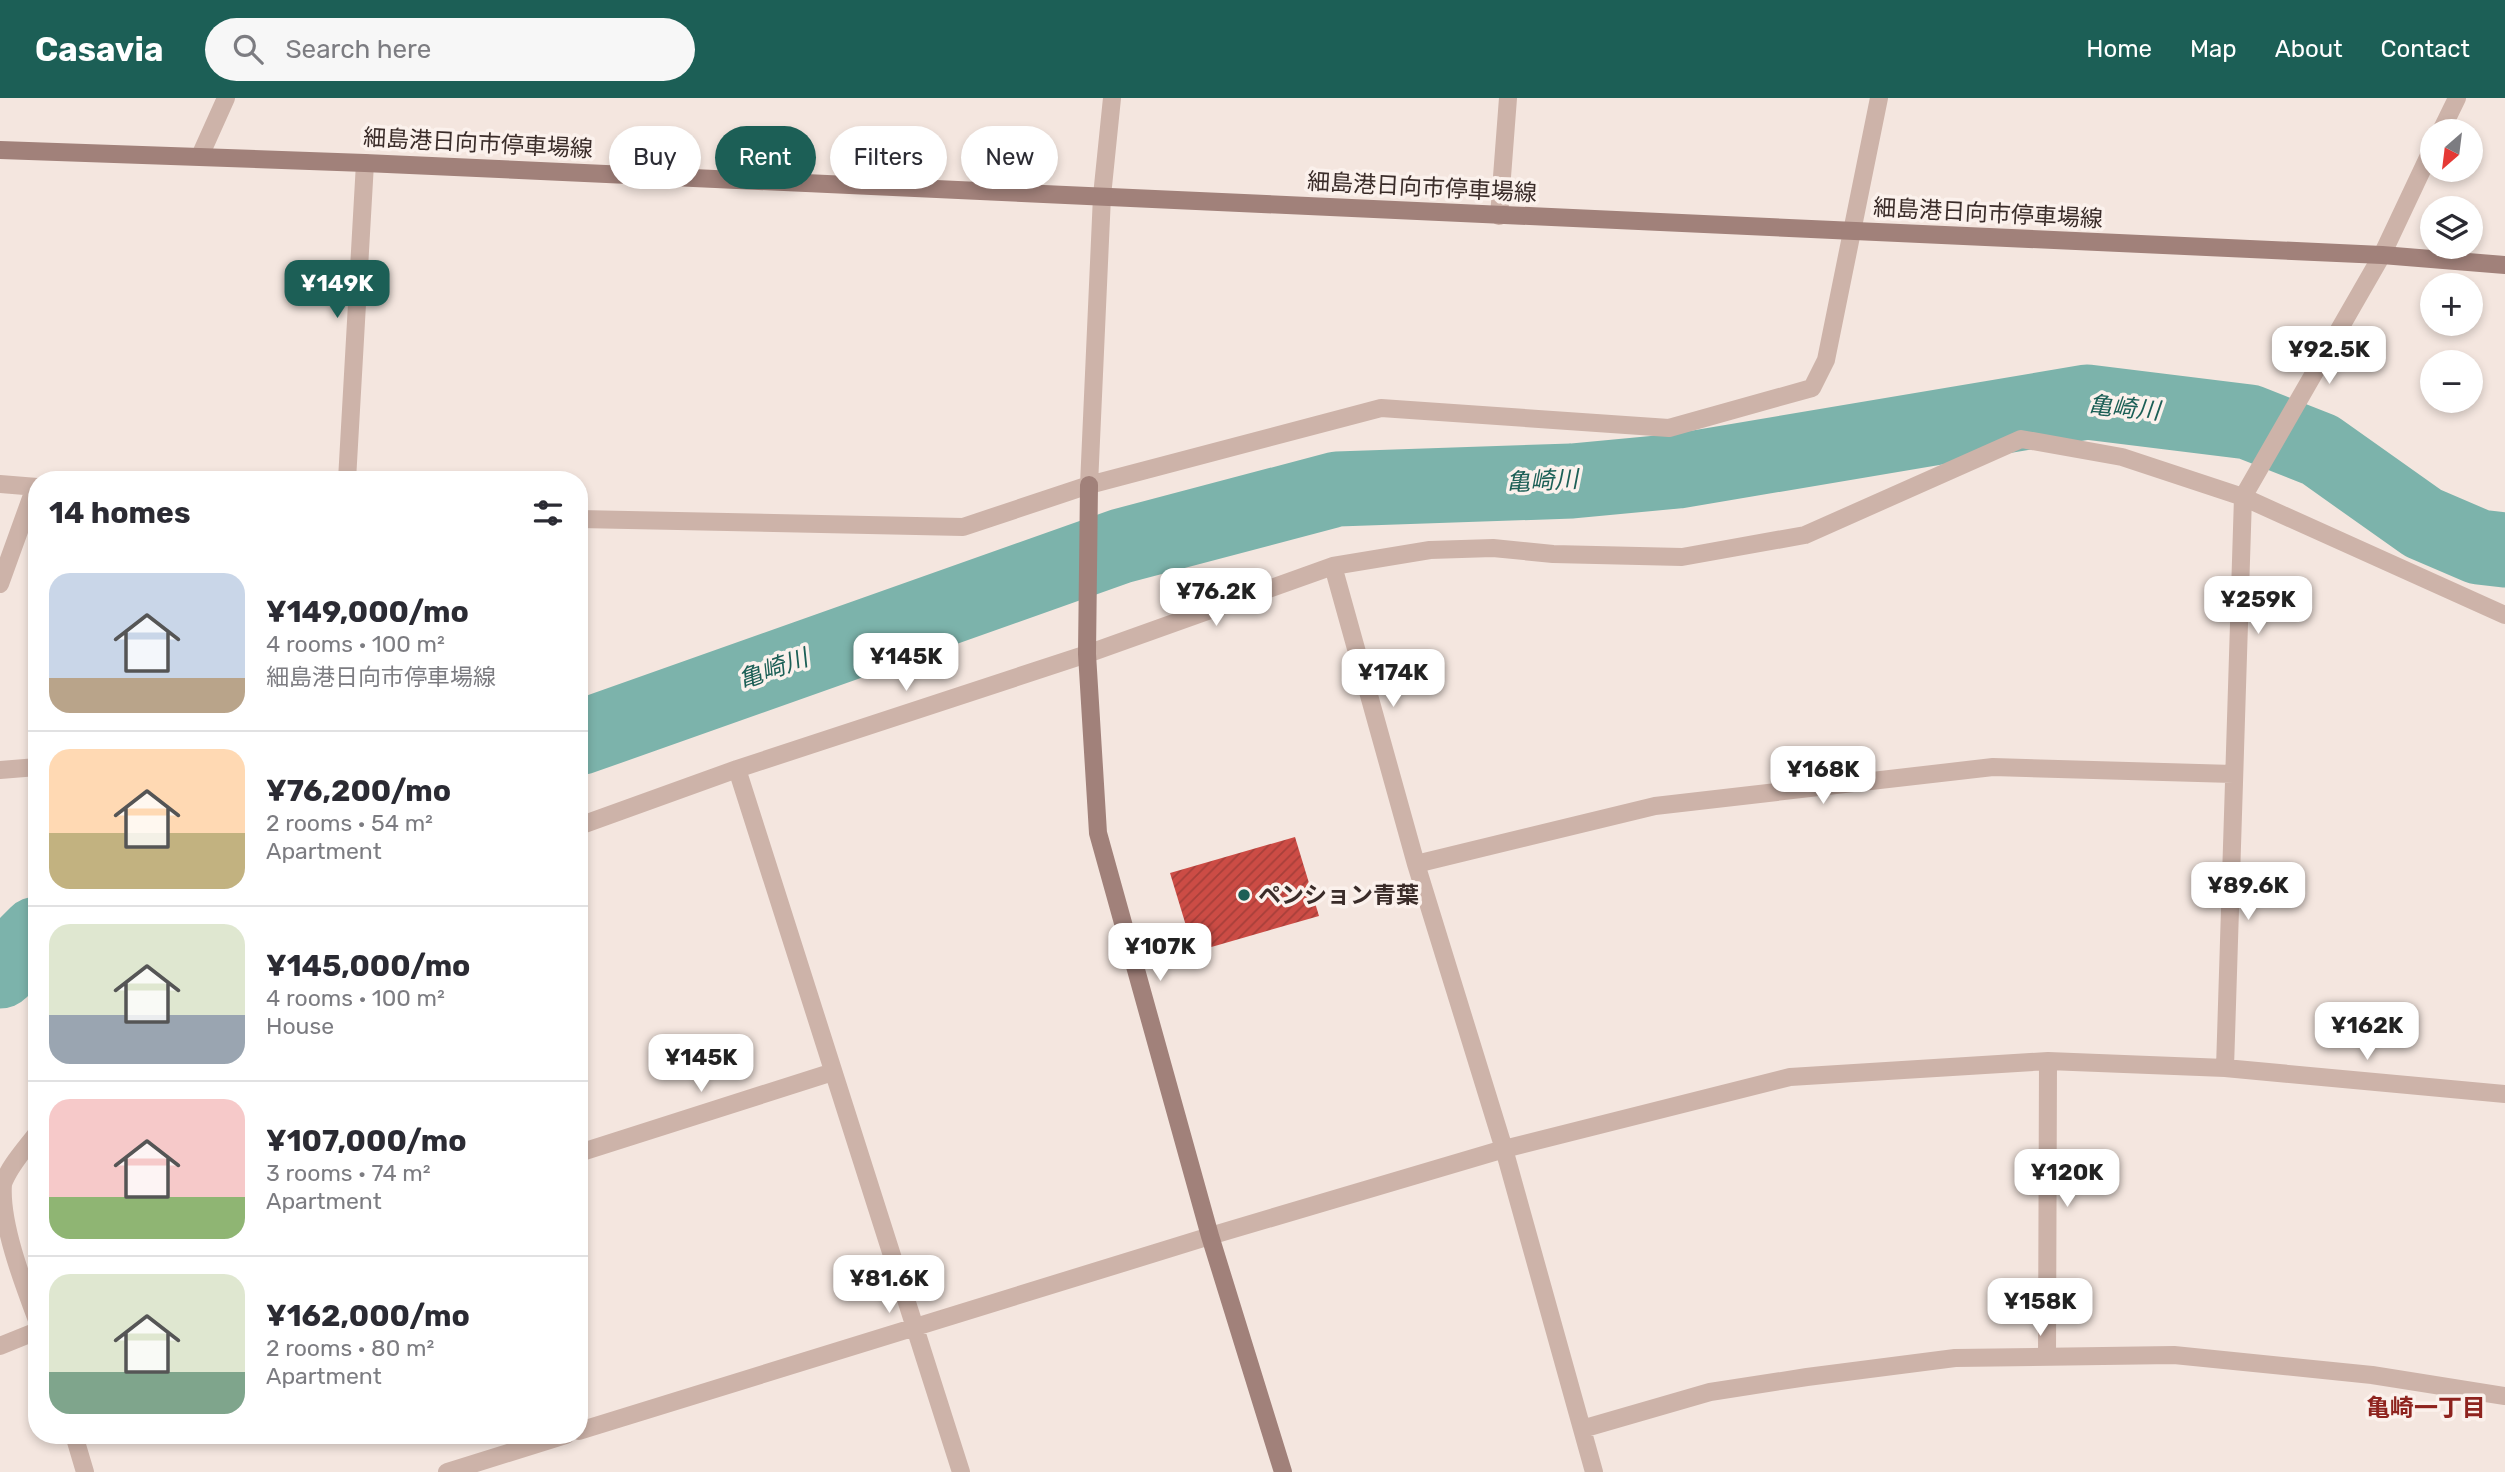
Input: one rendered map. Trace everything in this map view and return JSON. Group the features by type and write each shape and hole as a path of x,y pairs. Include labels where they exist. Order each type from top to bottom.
{"main road":[{"name":"細島港日向市停車場線","path":"0,150 200,156 1102,196 2382,255 2505,265"},
{"path":"1089,485 1087,654 1098,833 1210,1236 1283,1472"}],"street":[{"path":"200,156 226,98"},
{"path":"1089,485 1102,196 1112,98"},
{"path":"1499,216 1507,98"},
{"path":"588,519 963,527 1089,485 1381,408 1669,428 1812,388 1826,360 1879,98"},
{"path":"2447,119 2457,98"},
{"path":"348,471 365,163"},
{"path":"2225,1068 2243,497 2382,255 2420,174"},
{"path":"588,823 737,769 1087,654 1333,566 1430,551 1493,548 1553,554 1682,557 1805,535 2021,439 2122,457 2243,497 2505,615"},
{"path":"0,484 28,486"},
{"path":"0,584 28,509"},
{"path":"1333,566 1416,864 1504,1149 1594,1472"},
{"path":"0,770 28,767"},
{"path":"1416,864 1655,806 1993,767 2233,774"},
{"path":"737,769 961,1472"},
{"path":"2047,1357 2048,1062"},
{"path":"588,1428 1210,1236 1504,1149 1790,1077 2048,1062 2225,1068 2505,1094"},
{"path":"588,1150 834,1072"},
{"path":"28,1146 4,1181 1,1219 28,1297"},
{"path":"0,1346 28,1335"},
{"path":"1582,1429 1710,1392 1955,1358 2174,1355 2372,1375 2505,1396"},
{"path":"77,1444 85,1472"},
{"path":"447,1472 537,1444"}],"building":[{"name":"ペンション青葉","path":"1295,837 1319,916 1194,952 1170,873"}],"waterway":[{"name":"亀崎川","path":"588,735 1121,546 1337,489 1572,481 1678,471 2087,402 2249,422 2320,450 2423,523 2479,547 2505,550"},
{"name":"亀崎川","path":"0,971 28,943"}],"place":[{"name":"ペンション青葉","path":"1244,895"}],"district":[{"name":"亀崎一丁目","path":"2426,1408"}]}
